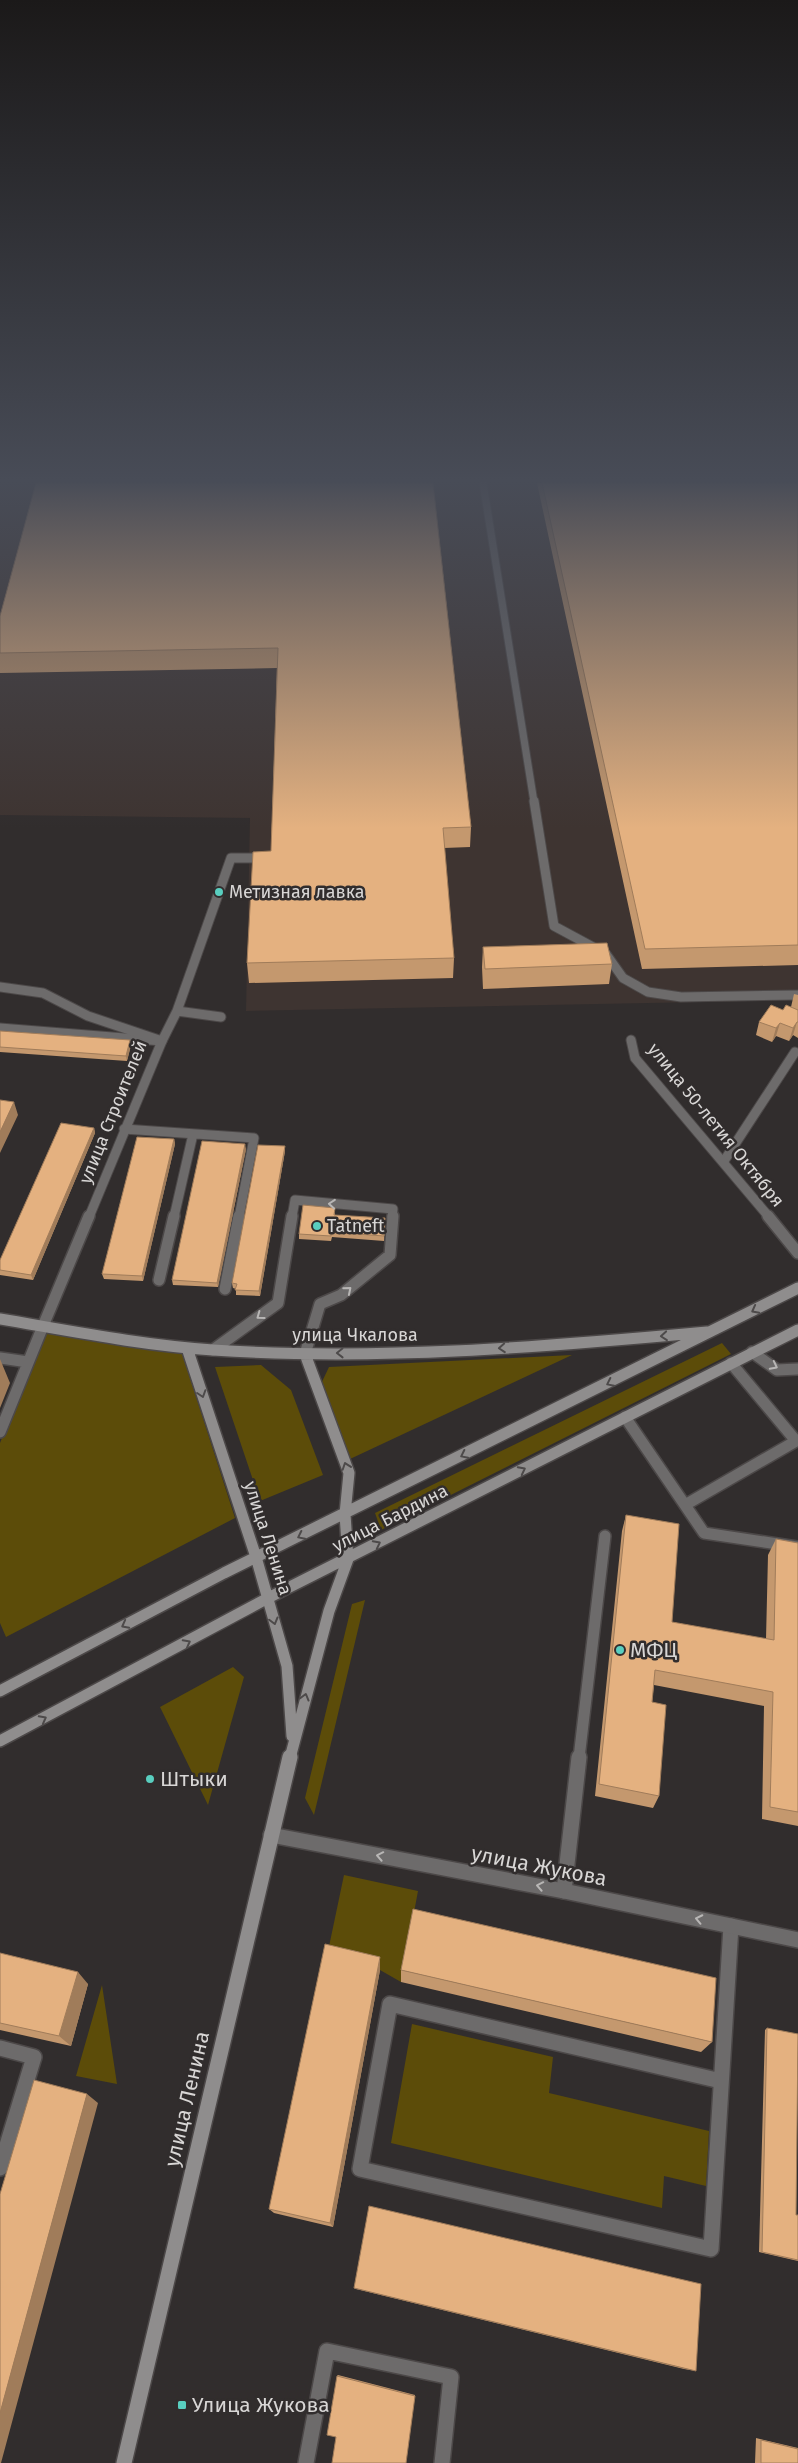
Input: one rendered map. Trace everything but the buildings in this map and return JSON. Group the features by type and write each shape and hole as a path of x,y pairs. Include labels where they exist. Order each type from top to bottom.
{"street":[{"path":"501,598 554,926 606,954 624,978 648,992 681,997 798,995"},
{"path":"0,1028 162,1041 177,1011 231,858 261,858"},
{"name":"улица Строителей","path":"0,987 43,993 88,1016 162,1041 0,1432"},
{"path":"177,1011 221,1018"},
{"name":"улица 50-летия Октября","path":"631,1040 635,1058 724,1161 798,1253"},
{"path":"724,1161 795,1052"},
{"path":"124,1129 254,1138 225,1288"},
{"path":"159,1280 193,1134"},
{"path":"213,1350 278,1303 295,1200 393,1209 390,1255 341,1295 320,1304 305,1354"},
{"name":"улица Бардина","path":"0,1691 256,1557 713,1332 798,1288"},
{"name":"улица Чкалова","path":"0,1319 187,1348 305,1354 456,1351 713,1332"},
{"name":"улица Бардина","path":"0,1742 268,1598 798,1330"},
{"name":"улица Ленина","path":"187,1348 256,1557 287,1666 293,1744"},
{"path":"752,1352 777,1370 798,1369"},
{"name":"улица Ленина","path":"124,2463 293,1744 329,1611 348,1559 344,1514 349,1473 305,1354"},
{"path":"0,1358 28,1362"},
{"path":"685,1505 796,1441 731,1363"},
{"path":"625,1417 704,1532 798,1547"},
{"path":"564,1891 605,1536"},
{"name":"улица Жукова","path":"271,1835 564,1891 798,1940"},
{"path":"720,2081 390,2004 360,2169 711,2249 731,1926"},
{"path":"0,2048 34,2057 0,2168"},
{"path":"306,2463 327,2350 451,2377 442,2463"}],"shaded area":[{"path":"0,598 798,598 798,1000 246,1011 250,818 0,815"},
{"path":"44,1332 182,1353 235,1518 6,1637 0,1623 0,1443"},
{"path":"722,1343 731,1354 381,1530 375,1513"},
{"path":"572,1355 350,1459 320,1386 329,1367"},
{"path":"261,1365 291,1390 323,1475 260,1501 215,1367"},
{"path":"365,1600 314,1815 305,1798 352,1604"},
{"path":"233,1667 244,1677 208,1805 160,1707"},
{"path":"344,1875 418,1891 401,1982 380,1970 327,1956"},
{"path":"102,1985 117,2084 76,2076"},
{"path":"412,2024 553,2057 549,2093 709,2131 706,2186 664,2176 662,2208 391,2143"}],"place":[{"name":"Метизная лавка","path":"219,892"},
{"name":"Tatneft","path":"317,1226"},
{"name":"МФЦ","path":"620,1650"},
{"name":"Штыки","path":"150,1779"},
{"name":"Улица Жукова","path":"182,2405"}]}
